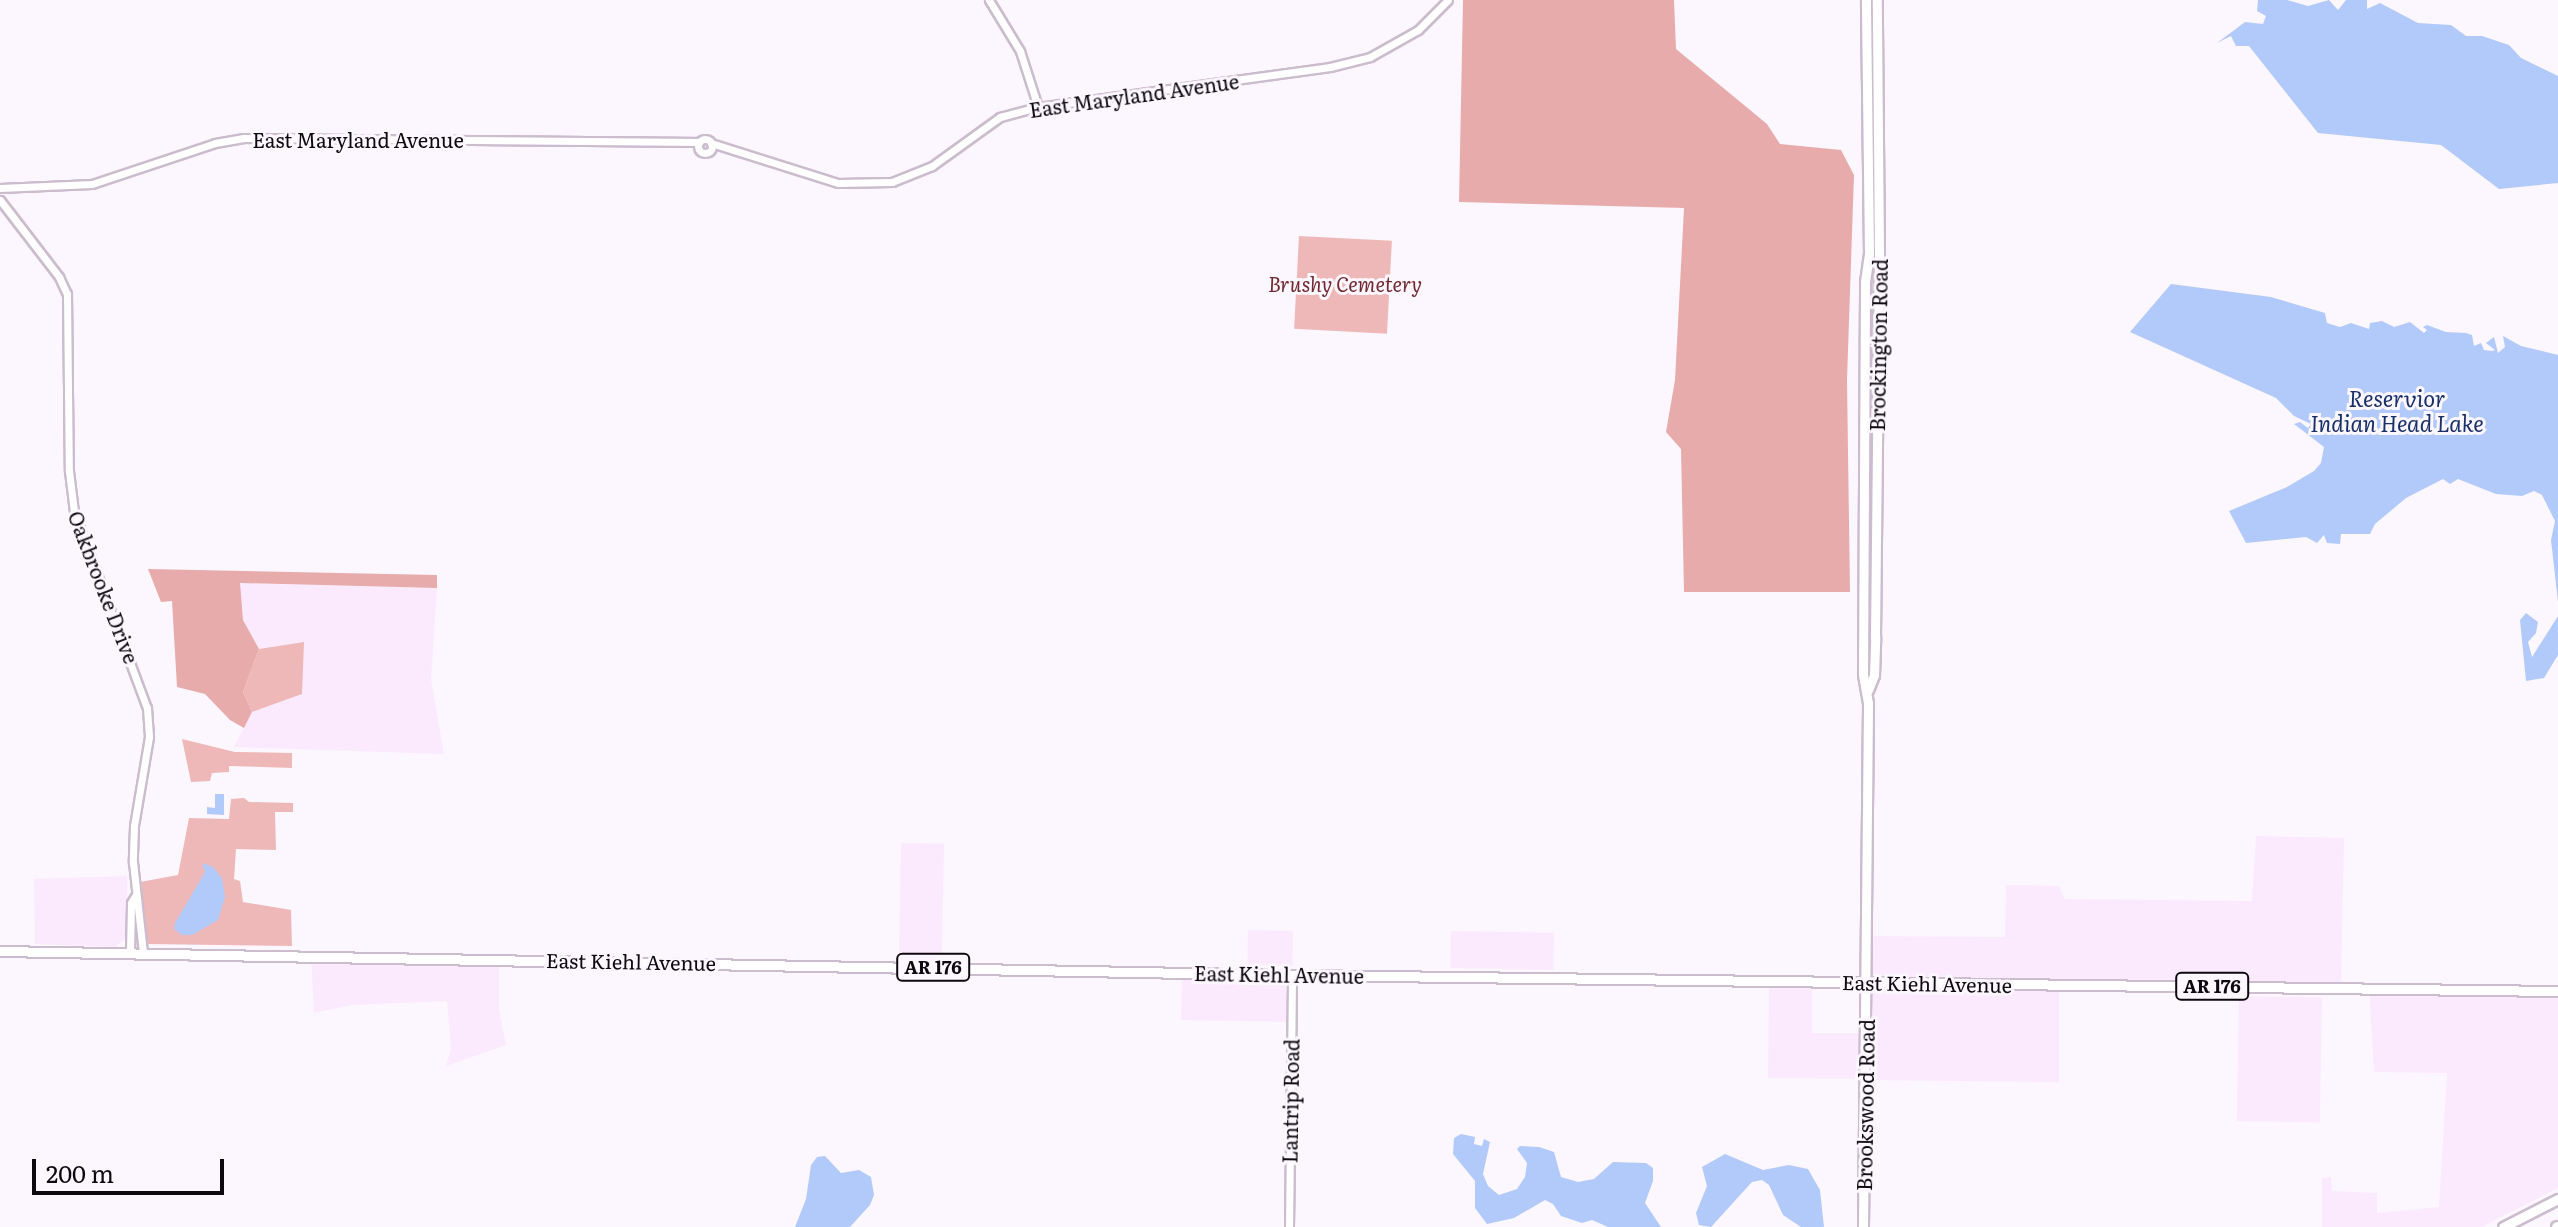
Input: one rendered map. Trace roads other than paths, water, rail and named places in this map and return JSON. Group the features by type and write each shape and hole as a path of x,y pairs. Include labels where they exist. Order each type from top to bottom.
{"main road":[{"name":"Brockington Road","path":"1866,0 1869,253 1865,282 1863,674 1868,690 1866,983"},
{"name":"Brockington Road","path":"1868,690 1874,675 1875,637 1879,253 1877,0"},
{"name":"East Kiehl Avenue","path":"0,951 1866,983 2558,991"},
{"name":"Brookswood Road","path":"1863,1227 1866,983"},
{"path":"2503,1227 2558,1199"}],"street":[{"path":"989,0 1020,51 1038,107"},
{"name":"East Maryland Avenue","path":"0,188 92,184 215,143 244,138 699,145 704,153 711,146 728,149 838,183 872,185 910,177 932,166 991,122 1038,107 1330,67 1370,57 1418,30 1448,0"},
{"name":"Oakbrooke Drive","path":"0,200 59,277 67,294 69,471 74,512 147,708 149,737 134,826 135,896 141,917 143,952"},
{"name":"Oakbrooke Drive","path":"130,952 131,903 135,896"},
{"name":"Lantrip Road","path":"1289,1227 1292,974"}],"water":[{"path":"2258,0 2287,0 2308,6 2329,0 2338,10 2346,0 2367,0 2367,9 2380,3 2418,23 2451,25 2466,36 2482,36 2509,45 2521,58 2558,76 2558,183 2499,189 2441,145 2318,133 2249,46 2236,46 2231,36 2217,43 2245,22 2263,24 2266,16 2257,11"},
{"name":"Reservior Indian Head Lake","path":"2171,284 2271,297 2325,313 2327,323 2340,327 2351,323 2369,329 2370,323 2382,321 2394,327 2410,322 2424,333 2427,330 2423,327 2427,325 2446,332 2472,335 2474,346 2481,343 2484,350 2495,350 2486,343 2494,337 2498,353 2505,347 2503,336 2521,346 2558,355 2558,602 2551,540 2555,521 2542,495 2534,491 2522,496 2496,494 2458,479 2450,484 2443,479 2406,498 2375,524 2370,534 2341,534 2340,544 2327,543 2324,535 2317,543 2306,537 2246,543 2229,511 2287,487 2314,471 2321,463 2324,447 2294,424 2300,422 2308,428 2311,424 2294,416 2276,398 2130,332"},
{"path":"2526,613 2538,622 2536,633 2528,642 2532,657 2558,616 2558,655 2544,678 2526,681 2520,620"},
{"path":"215,794 224,794 224,815 207,814 207,807 215,808"},
{"path":"202,863 213,867 222,878 225,897 218,920 192,935 182,935 174,929 175,923 205,872"},
{"path":"1461,1134 1475,1137 1474,1144 1482,1146 1484,1139 1490,1142 1483,1174 1488,1186 1499,1195 1517,1189 1525,1177 1527,1163 1517,1149 1520,1146 1554,1152 1561,1177 1578,1182 1594,1179 1613,1162 1646,1163 1653,1168 1653,1181 1645,1203 1661,1227 1608,1227 1592,1220 1582,1223 1561,1216 1553,1204 1545,1200 1514,1218 1487,1224 1475,1208 1475,1181 1453,1154 1454,1138"},
{"path":"1725,1154 1763,1170 1789,1165 1808,1169 1820,1190 1824,1227 1801,1227 1783,1215 1769,1185 1762,1180 1752,1182 1711,1227 1699,1225 1696,1213 1707,1186 1702,1167"},
{"path":"825,1156 841,1173 859,1170 871,1177 874,1195 870,1205 850,1227 795,1227 806,1199 811,1165 817,1157"}],"park label":[{"name":"Brushy Cemetery","path":"1345,283"}]}
